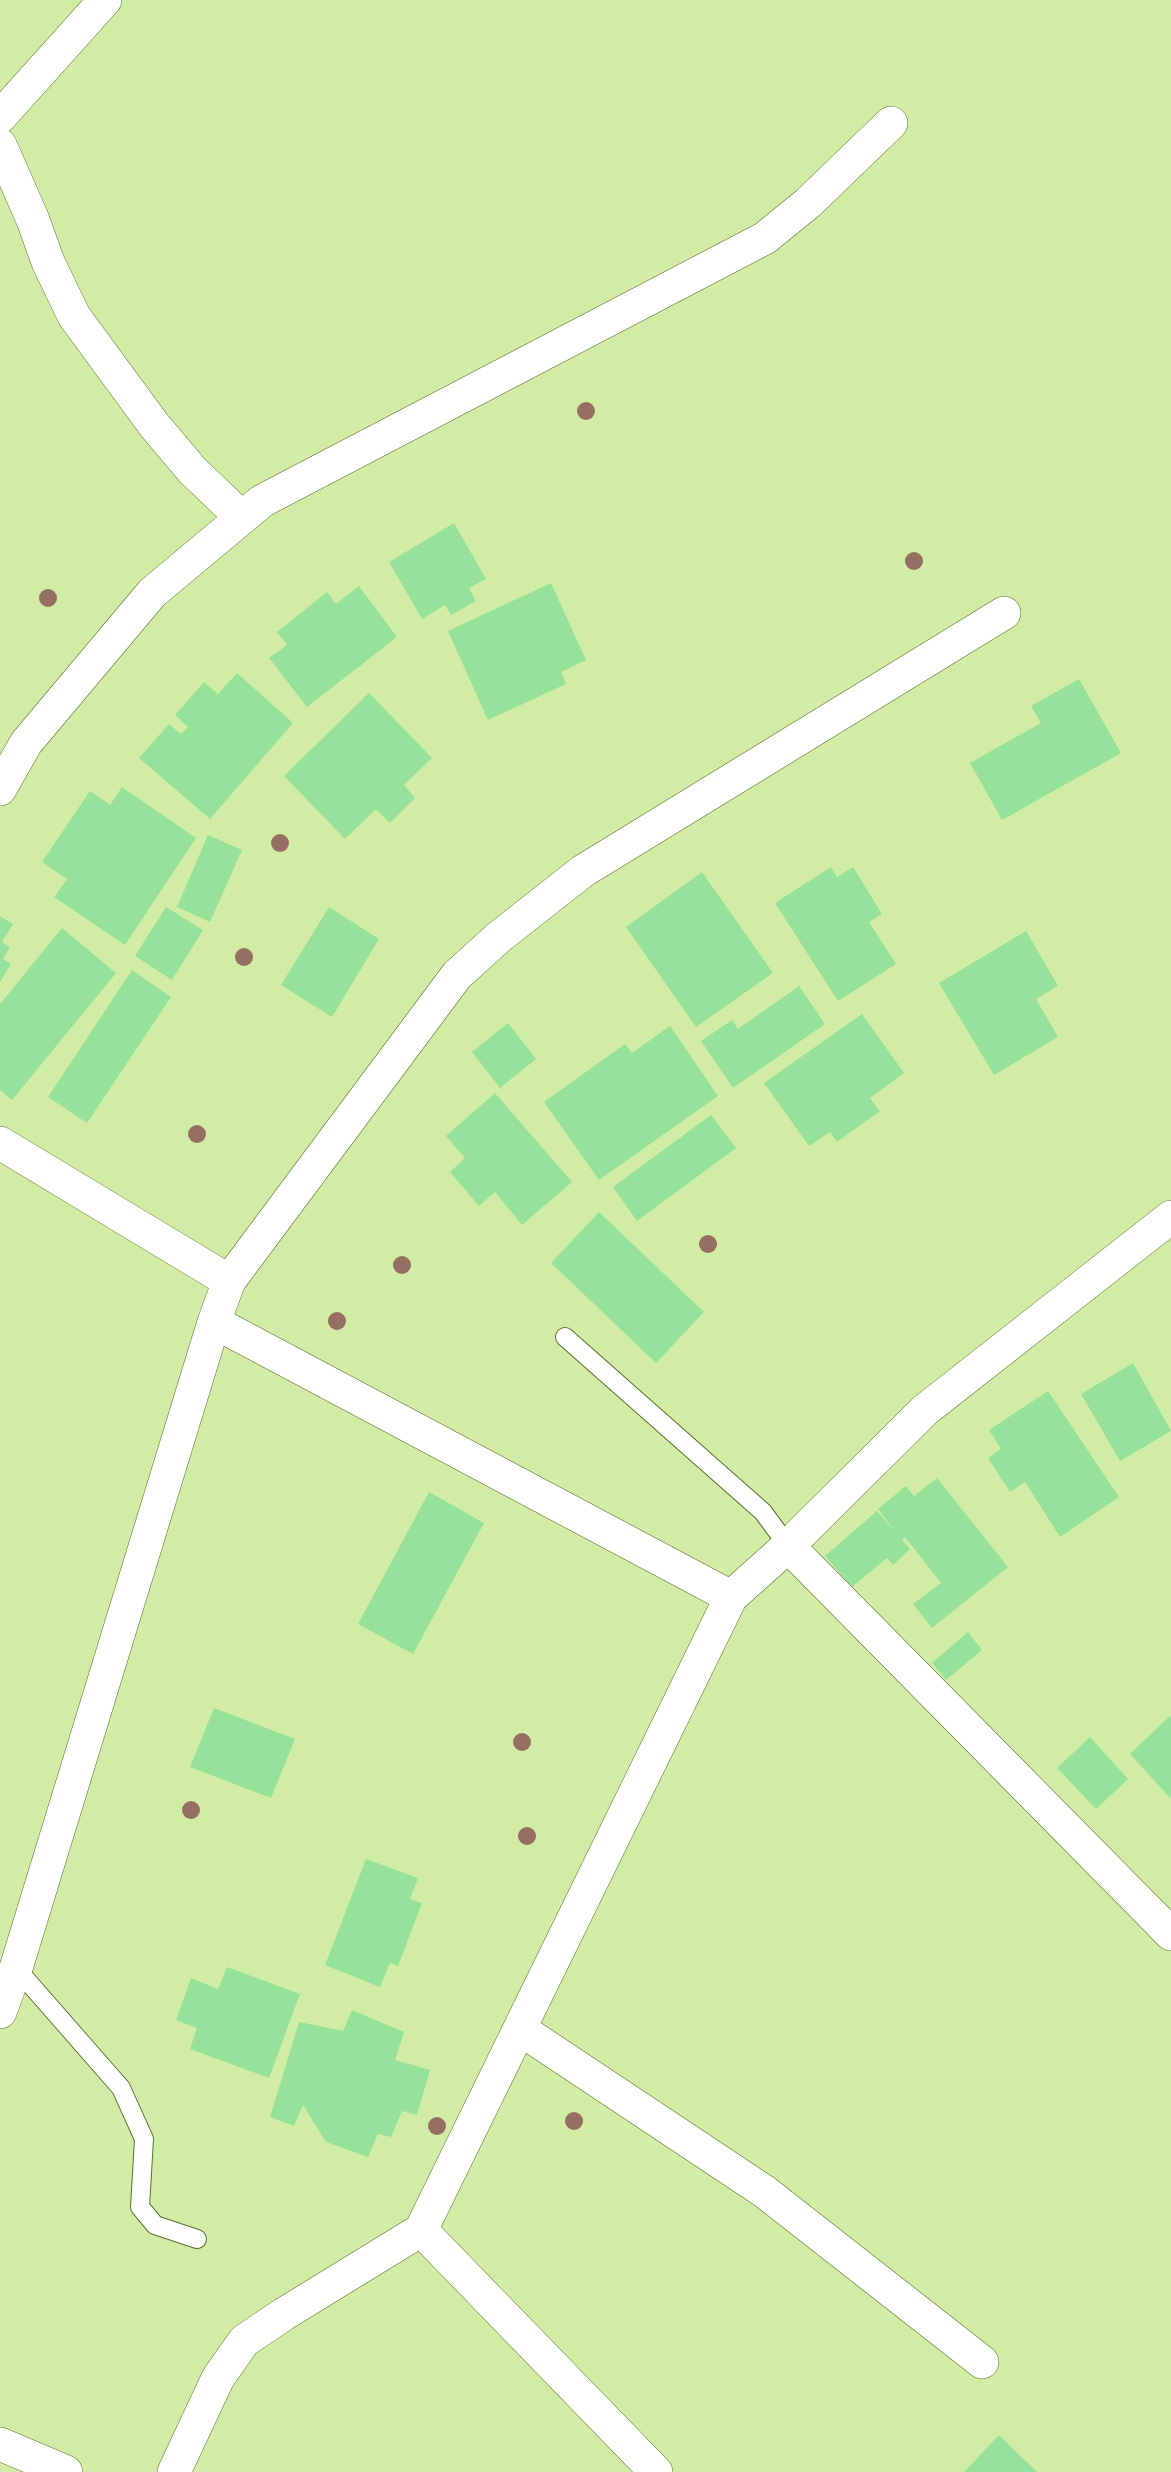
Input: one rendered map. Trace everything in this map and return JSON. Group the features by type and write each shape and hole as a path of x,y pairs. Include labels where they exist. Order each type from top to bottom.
{"street":[{"path":"0,117 105,0"},
{"path":"0,789 26,743 152,593 262,501 765,238 808,203 891,123"},
{"path":"0,146 33,220 48,262 74,316 133,397 192,471 242,518"},
{"path":"0,2012 16,1968 214,1322 229,1281 457,975 499,937 583,871 1004,613"},
{"path":"0,1143 229,1281"},
{"path":"174,2472 218,2378 244,2342 284,2314 421,2230 731,1597 788,1546 925,1410 1171,1217"},
{"path":"214,1322 731,1597"},
{"path":"788,1546 1171,1934"},
{"path":"520,2029 765,2192 982,2362"},
{"path":"421,2230 656,2472"},
{"path":"0,2444 66,2472"}],"lane":[{"path":"565,1337 763,1512 788,1546"},
{"path":"16,1968 121,2088 144,2139 140,2207 155,2225 197,2239"}],"building":[{"path":"454,523 486,579 469,588 476,601 451,615 445,605 422,619 389,562"},
{"path":"551,583 586,660 561,672 566,684 488,720 448,631"},
{"path":"359,586 397,637 307,707 269,658 287,645 277,632 327,592 336,604"},
{"path":"237,673 293,723 210,819 139,758 169,724 181,734 188,727 175,715 204,682 218,694"},
{"path":"1079,679 1121,753 1002,820 970,763 1041,723 1031,706"},
{"path":"369,693 432,758 404,785 415,798 390,823 376,809 345,839 284,776"},
{"path":"122,787 196,838 125,945 54,897 67,879 42,862 90,791 110,805"},
{"path":"208,835 242,850 210,922 177,907"},
{"path":"831,867 837,877 853,867 882,914 869,922 896,964 838,1001 775,903"},
{"path":"702,872 773,973 696,1027 626,927"},
{"path":"166,907 203,930 172,980 135,956"},
{"path":"329,907 379,939 332,1017 281,985"},
{"path":"0,916 13,924 2,942 10,947 3,959 11,964 0,982"},
{"path":"62,928 116,973 12,1100 0,1090 0,1004"},
{"path":"1026,931 1058,986 1036,999 1058,1037 994,1075 939,983"},
{"path":"132,970 171,997 87,1123 48,1097"},
{"path":"799,986 825,1024 733,1088 701,1041 732,1020 738,1029"},
{"path":"862,1014 904,1073 870,1098 880,1111 837,1142 830,1132 809,1146 764,1083"},
{"path":"508,1023 536,1059 500,1088 472,1052"},
{"path":"670,1026 718,1096 599,1180 544,1102 625,1044 632,1053"},
{"path":"495,1093 572,1182 522,1225 495,1192 479,1206 450,1172 465,1158 446,1136"},
{"path":"711,1115 736,1148 637,1221 613,1187"},
{"path":"599,1212 704,1312 656,1363 551,1263"},
{"path":"1133,1363 1171,1431 1120,1461 1081,1394"},
{"path":"1048,1391 1119,1497 1060,1537 1025,1482 1010,1492 988,1458 1001,1449 989,1430"},
{"path":"937,1478 1008,1567 932,1628 913,1604 941,1583 905,1537 902,1540 910,1549 893,1565 887,1558 852,1587 825,1556 877,1511 896,1533 878,1509 906,1486 914,1496"},
{"path":"429,1492 484,1523 413,1654 358,1624"},
{"path":"968,1632 982,1650 946,1680 932,1663"},
{"path":"214,1708 295,1739 271,1798 190,1767"},
{"path":"1171,1715 1171,1799 1130,1754"},
{"path":"1090,1737 1128,1779 1096,1809 1057,1768"},
{"path":"366,1859 418,1878 410,1899 422,1903 398,1966 390,1963 380,1987 325,1965"},
{"path":"227,1967 300,1994 269,2078 190,2049 197,2028 176,2020 191,1978 218,1989"},
{"path":"352,2010 404,2032 395,2060 430,2070 417,2115 402,2111 391,2137 378,2134 368,2157 326,2142 303,2105 294,2126 270,2117 299,2022 343,2031"},
{"path":"999,2435 1037,2472 964,2472"}]}
